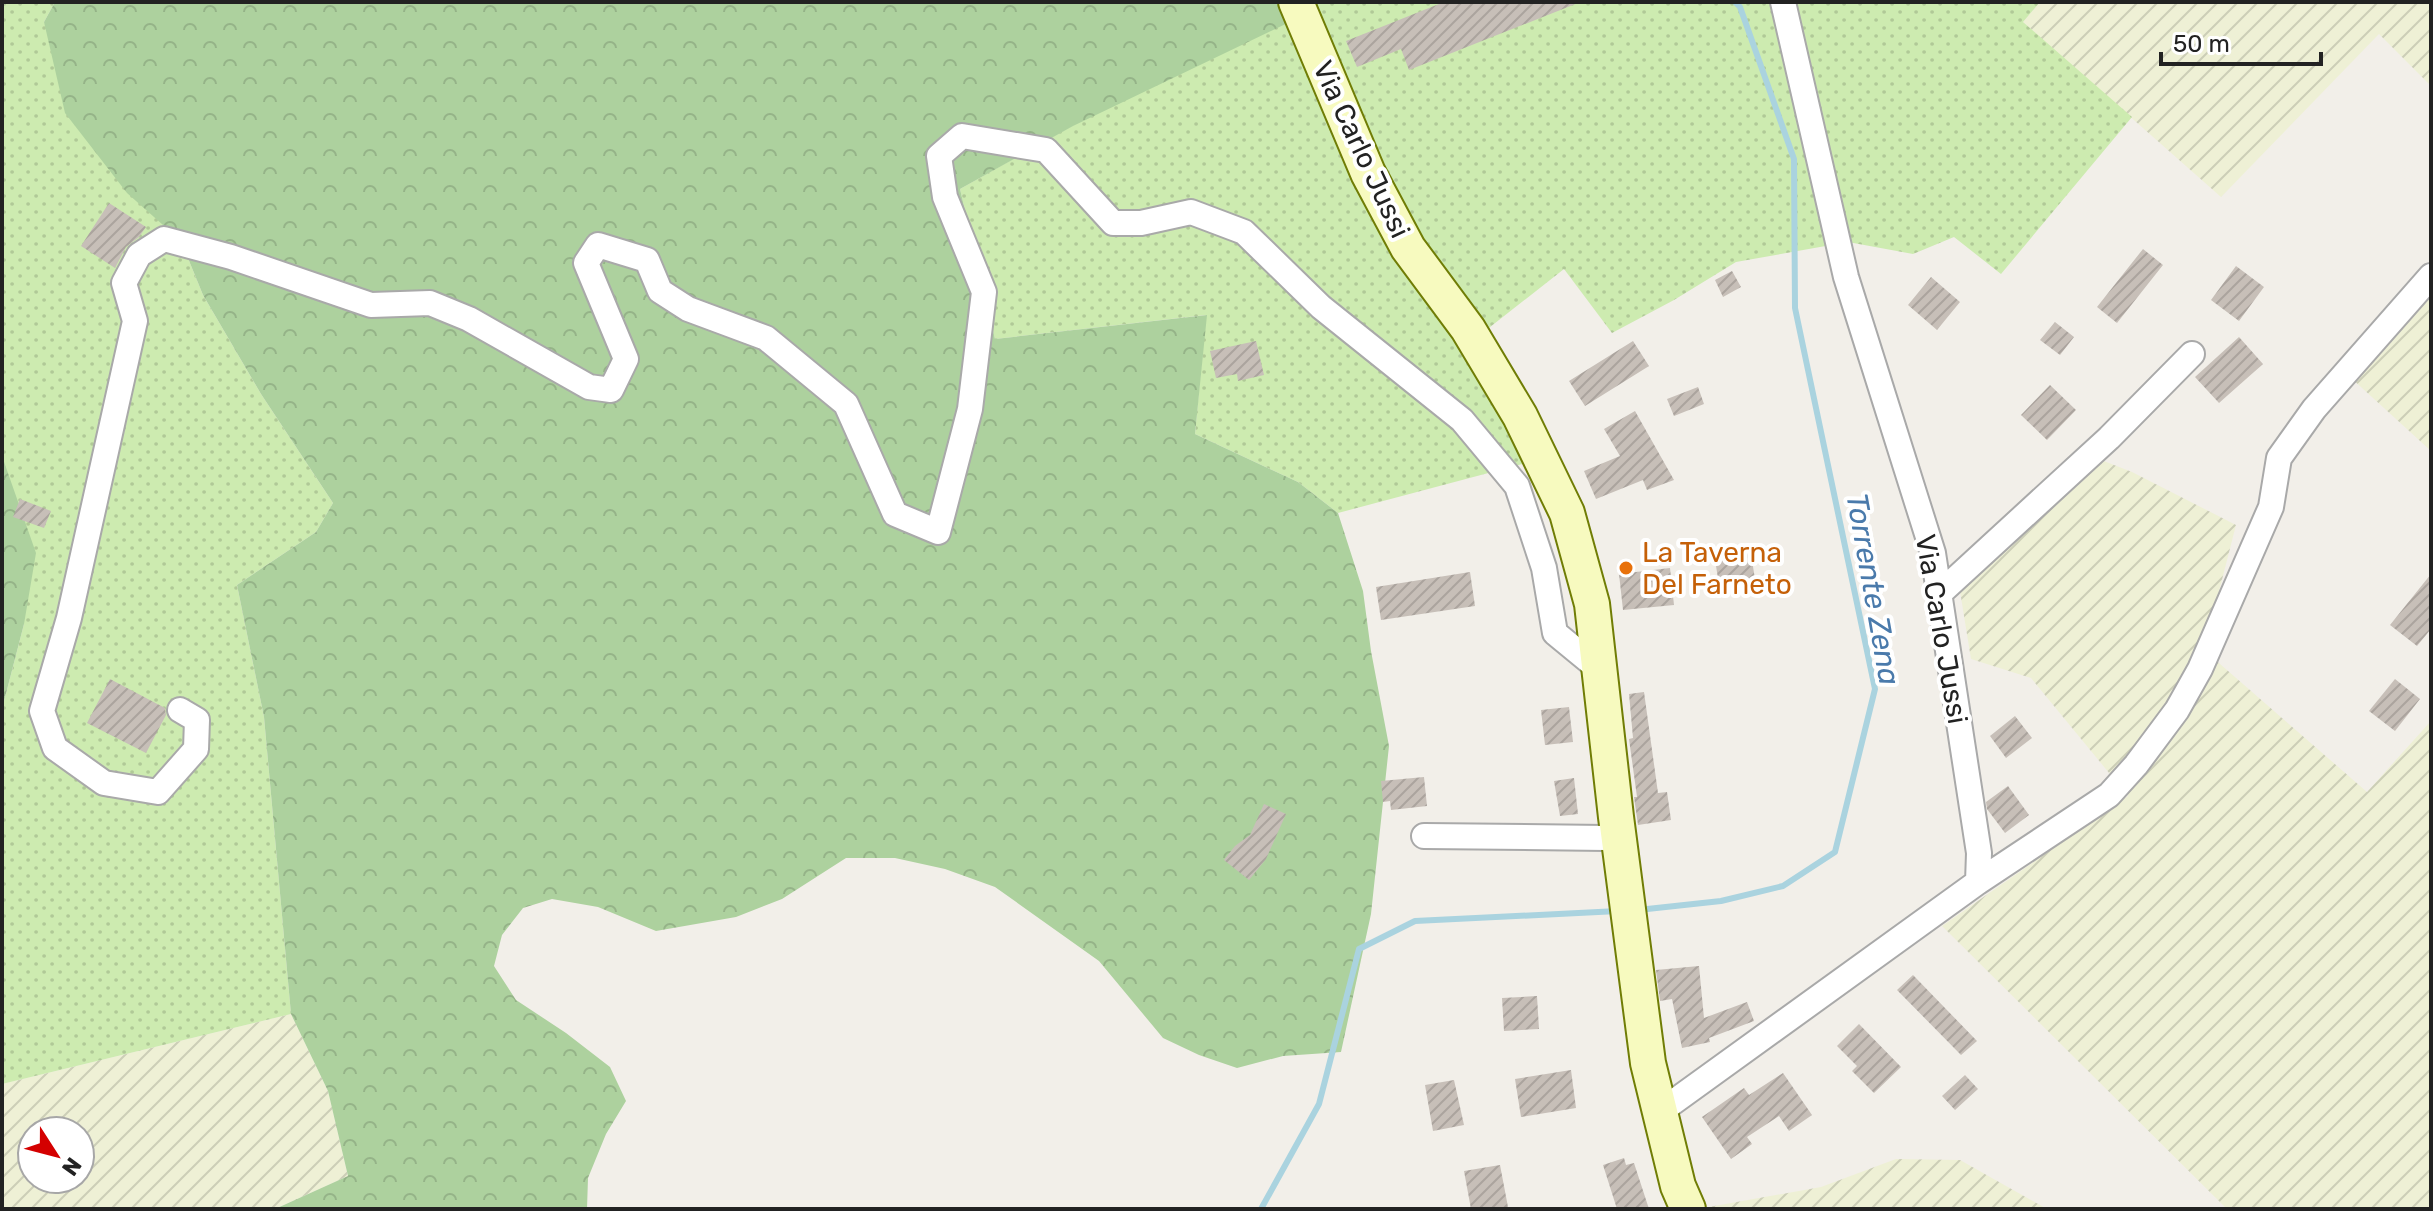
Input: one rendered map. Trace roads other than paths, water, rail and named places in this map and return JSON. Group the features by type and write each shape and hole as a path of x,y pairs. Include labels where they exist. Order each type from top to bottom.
{"street":[{"name":"Via Carlo Jussi","path":"1296,2 1374,185 1408,248 1468,329 1520,416 1567,513 1592,604 1614,851 1636,961 1648,1063 1678,1186 1688,1209"},
{"name":"Via Carlo Jussi","path":"1783,2 1846,277 1933,553 1979,853 1978,882"},
{"path":"180,710 197,720 196,749 158,792 104,783 55,748 42,711 69,618 135,321 124,283 139,255 164,239 231,257 371,305 430,303 469,319 589,387 611,390 626,359 586,263 598,245 647,260 660,291 688,309 766,338 846,404 895,514 938,532 970,409 984,292 945,197 939,156 962,136 1046,150 1113,223 1141,223 1191,212 1244,232 1321,307 1462,420 1517,486 1544,568 1555,633 1600,670"},
{"path":"1661,1111 1978,882 2109,795 2169,721 2200,669 2271,507 2279,458 2314,409 2431,276"},
{"path":"1939,594 2109,438 2192,354"},
{"path":"1424,836 1614,851"}],"waterway":[{"name":"Torrente Zena","path":"1638,910 1721,901 1783,886 1835,852 1875,689 1795,308 1794,159 1740,7 1735,2"},
{"name":"Torrente Zena","path":"1261,1209 1319,1104 1359,949 1415,921 1618,911"}],"place":[{"name":"La Taverna Del Farneto","path":"1626,568"}]}
